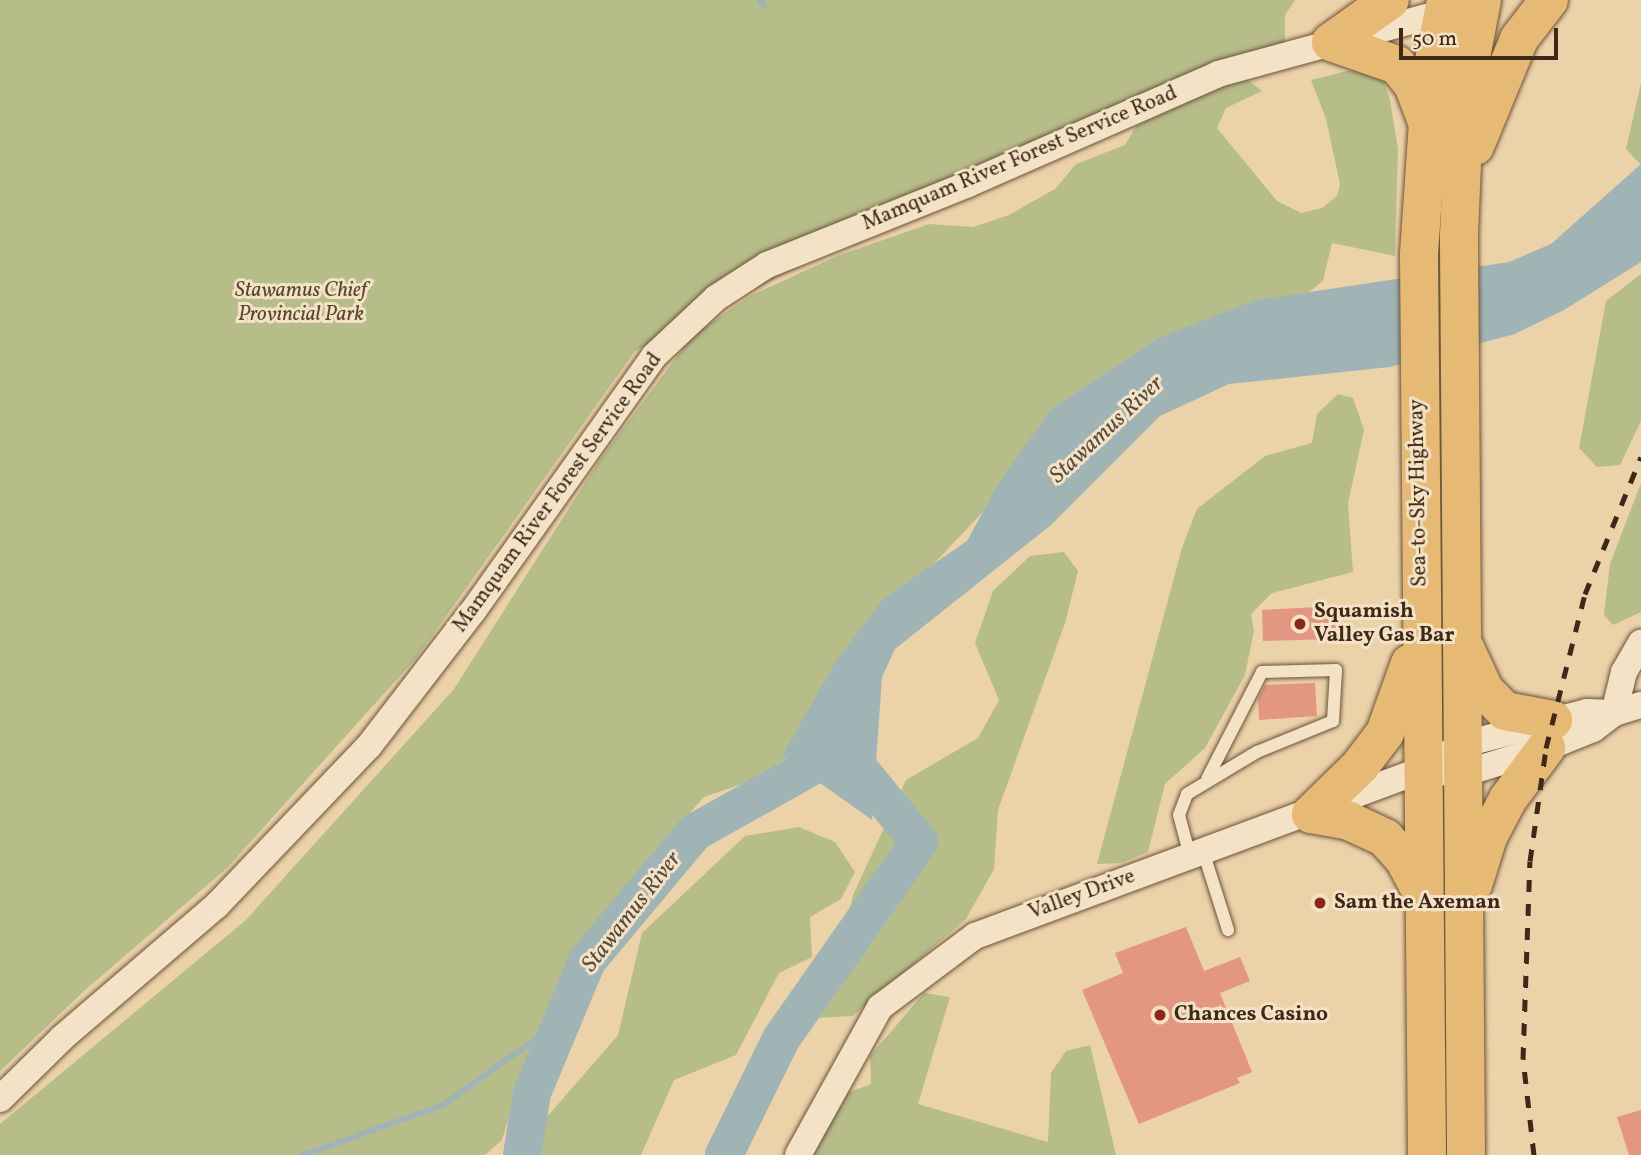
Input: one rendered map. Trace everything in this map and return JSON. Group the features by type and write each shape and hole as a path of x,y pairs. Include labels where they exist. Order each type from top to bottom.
{"highway":[{"path":"1331,42 1390,0"},
{"path":"1460,191 1489,104 1519,39 1549,0"},
{"name":"Sea-to-Sky Highway","path":"1466,1155 1459,235 1468,3"},
{"name":"Sea-to-Sky Highway","path":"1427,1155 1417,418 1419,254 1427,121 1468,3"},
{"path":"1331,42 1397,65 1413,86 1427,121"},
{"path":"1311,814 1360,766 1385,733 1403,694 1420,620"},
{"path":"1460,636 1485,691 1505,710 1549,734 1508,799 1488,837 1464,917"},
{"path":"1311,814 1349,821 1385,838 1404,859 1423,895"}],"street":[{"name":"Mamquam River Forest Service Road","path":"0,1099 62,1038 216,906 369,746 473,611 647,365 716,298 767,265 968,184 1219,74 1468,3"},
{"path":"1614,713 1624,672 1641,643"},
{"path":"1462,759 1549,734 1587,712 1614,713 1641,705"},
{"name":"Valley Drive","path":"798,1155 880,1007 975,936 1197,853 1311,814 1422,769 1462,759"}],"lane":[{"path":"1207,779 1262,672 1336,670 1333,721 1257,752 1207,779 1180,805 1228,930"}],"green space":[{"name":"Stawamus Chief Provincial Park","path":"0,0 1295,0 1285,15 1285,50 865,233 635,351 417,657 227,868 84,991 0,1071"},
{"path":"1347,71 1367,72 1383,80 1390,100 1398,149 1395,256 1332,243 1323,281 1300,299 1010,483 878,623 799,751 748,782 704,797 663,843 521,1077 502,1140 485,1155 0,1155 0,1124 246,920 454,689 599,461 693,335 750,296 837,256 929,224 973,227 1009,215 1055,189 1076,164 1125,145 1136,126 1210,89 1248,80 1262,91 1226,108 1217,128 1277,201 1301,213 1322,208 1337,196 1340,184 1326,119 1311,80"},
{"path":"1641,83 1641,165 1626,149"},
{"path":"1641,274 1641,421 1620,465 1597,467 1579,448 1606,301"},
{"path":"1338,394 1353,398 1364,430 1348,503 1353,572 1272,593 1251,614 1254,631 1245,675 1205,748 1165,784 1148,852 1121,863 1097,864 1182,548 1197,509 1265,456 1312,443 1317,414"},
{"path":"1641,483 1641,612 1613,625 1604,615 1610,564"},
{"path":"1064,552 1078,571 1065,623 998,810 994,869 966,919 853,1016 817,1018 818,988 842,950 853,895 906,780 978,738 999,700 975,643 993,591 1030,556"},
{"path":"799,827 835,842 855,872 841,899 810,917 812,957 779,973 736,1055 674,1080 641,1155 541,1155 547,1117 618,1035 642,933 745,836"},
{"path":"924,993 950,997 918,1104 1048,1142 1051,1073 1066,1051 1090,1045 1116,1155 809,1155 842,1095 871,1084 870,1056"}],"water":[{"path":"1641,164 1641,262 1564,310 1515,334 1390,367 1229,384 1160,416 1051,525 895,649 882,677 872,820 782,756 836,661 884,598 967,541 999,483 1051,409 1158,338 1256,300 1509,262 1551,244"}],"building":[{"name":"Squamish Valley Gas Bar","path":"1336,606 1338,639 1263,641 1262,610"},
{"path":"1315,683 1317,716 1259,720 1258,699 1265,685"},
{"name":"Chances Casino","path":"1186,927 1204,971 1240,957 1250,981 1220,993 1252,1072 1237,1078 1240,1083 1139,1124 1082,990 1123,973 1115,953"},
{"path":"1641,1110 1641,1155 1629,1155 1617,1117"}],"waterway":[{"path":"760,0 764,6"},
{"name":"Stawamus River","path":"522,1155 532,1093 587,961 695,832 818,763 838,734"},
{"name":"Stawamus River","path":"724,1155 781,1039 919,842 842,748"},
{"path":"303,1155 443,1105 562,1020"}],"railway":[{"path":"1534,1155 1523,1059 1530,861 1546,748 1585,594 1641,457"}],"place":[{"name":"Squamish Valley Gas Bar","path":"1300,624"},
{"name":"Sam the Axeman","path":"1320,903"},
{"name":"Chances Casino","path":"1160,1015"}]}
